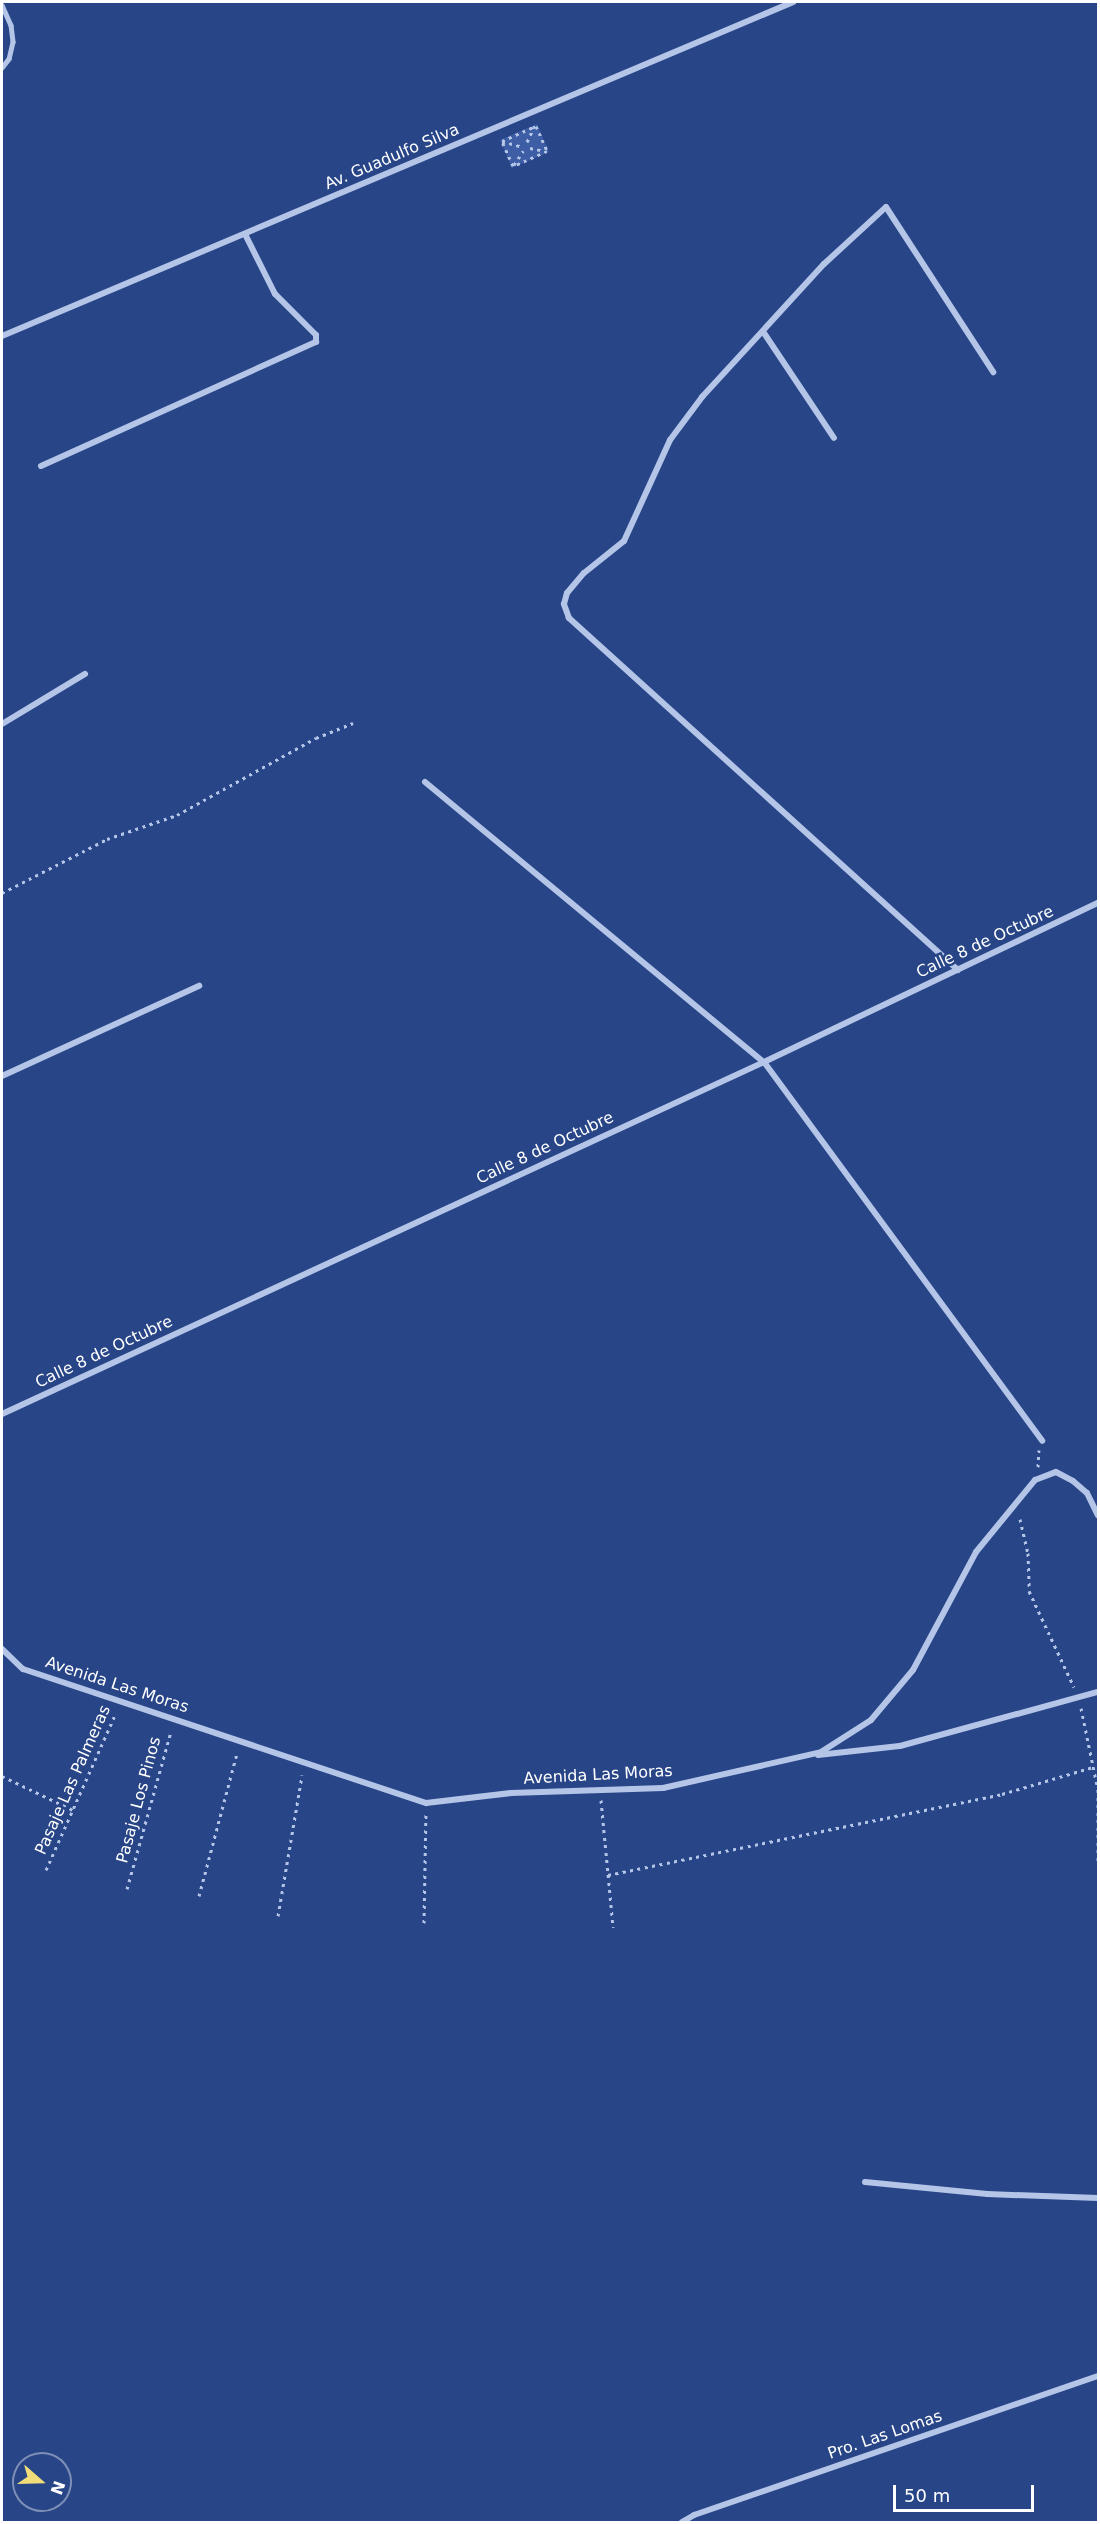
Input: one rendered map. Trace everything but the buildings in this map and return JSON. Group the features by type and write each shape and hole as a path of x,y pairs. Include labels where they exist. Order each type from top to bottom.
{"street":[{"name":"Av. Guadulfo Silva","path":"2,336 793,2"},
{"path":"958,970 569,618 564,604 567,593 584,573 624,541 670,440 702,397 764,333 824,264 886,207 993,372"},
{"path":"41,466 316,342 316,335 275,294 245,234"},
{"path":"764,333 834,438"},
{"path":"2,724 85,675"},
{"path":"425,782 764,1062 1042,1441"},
{"name":"Calle 8 de Octubre","path":"2,1414 764,1062 1098,903"},
{"path":"2,1076 199,986"},
{"path":"1042,1477 1056,1472 1073,1481 1087,1493 1098,1516"},
{"name":"Avenida Las Moras","path":"2,1649 23,1669 122,1700 426,1803 511,1793 663,1788 821,1752 871,1720 913,1670 976,1552 1017,1506 1035,1479 1042,1477"},
{"path":"796,1758 900,1746 1035,1711 1078,1695 1098,1692"},
{"path":"865,2182 987,2194 1098,2198"},
{"name":"Pro. Las Lomas","path":"682,2523 694,2515 1098,2376"}],"lane":[{"path":"2,5 11,25 13,42 2,68"}],"path":[{"path":"532,113 547,151"},
{"path":"502,141 536,126"},
{"path":"527,142 536,126"},
{"path":"496,128 513,166"},
{"path":"502,141 520,146"},
{"path":"530,148 547,151"},
{"path":"513,166 523,151"},
{"path":"513,166 547,151"},
{"path":"2,893 107,839 177,815 308,743 353,723"},
{"path":"1042,1441 1036,1460 1042,1477"},
{"path":"1017,1506 1028,1554 1029,1591 1045,1632 1078,1695 1098,1790 1098,1862"},
{"name":"Pasaje Las Palmeras","path":"46,1870 122,1700"},
{"name":"Pasaje Los Pinos","path":"127,1889 175,1718"},
{"path":"200,1896 240,1740"},
{"path":"278,1916 305,1762"},
{"path":"608,1875 1002,1794 1093,1767"},
{"path":"2,1776 73,1810"},
{"path":"600,1790 613,1927"},
{"path":"424,1923 426,1803"}],"shaded area":[{"path":"537,124 549,152 512,168 500,140"}]}
